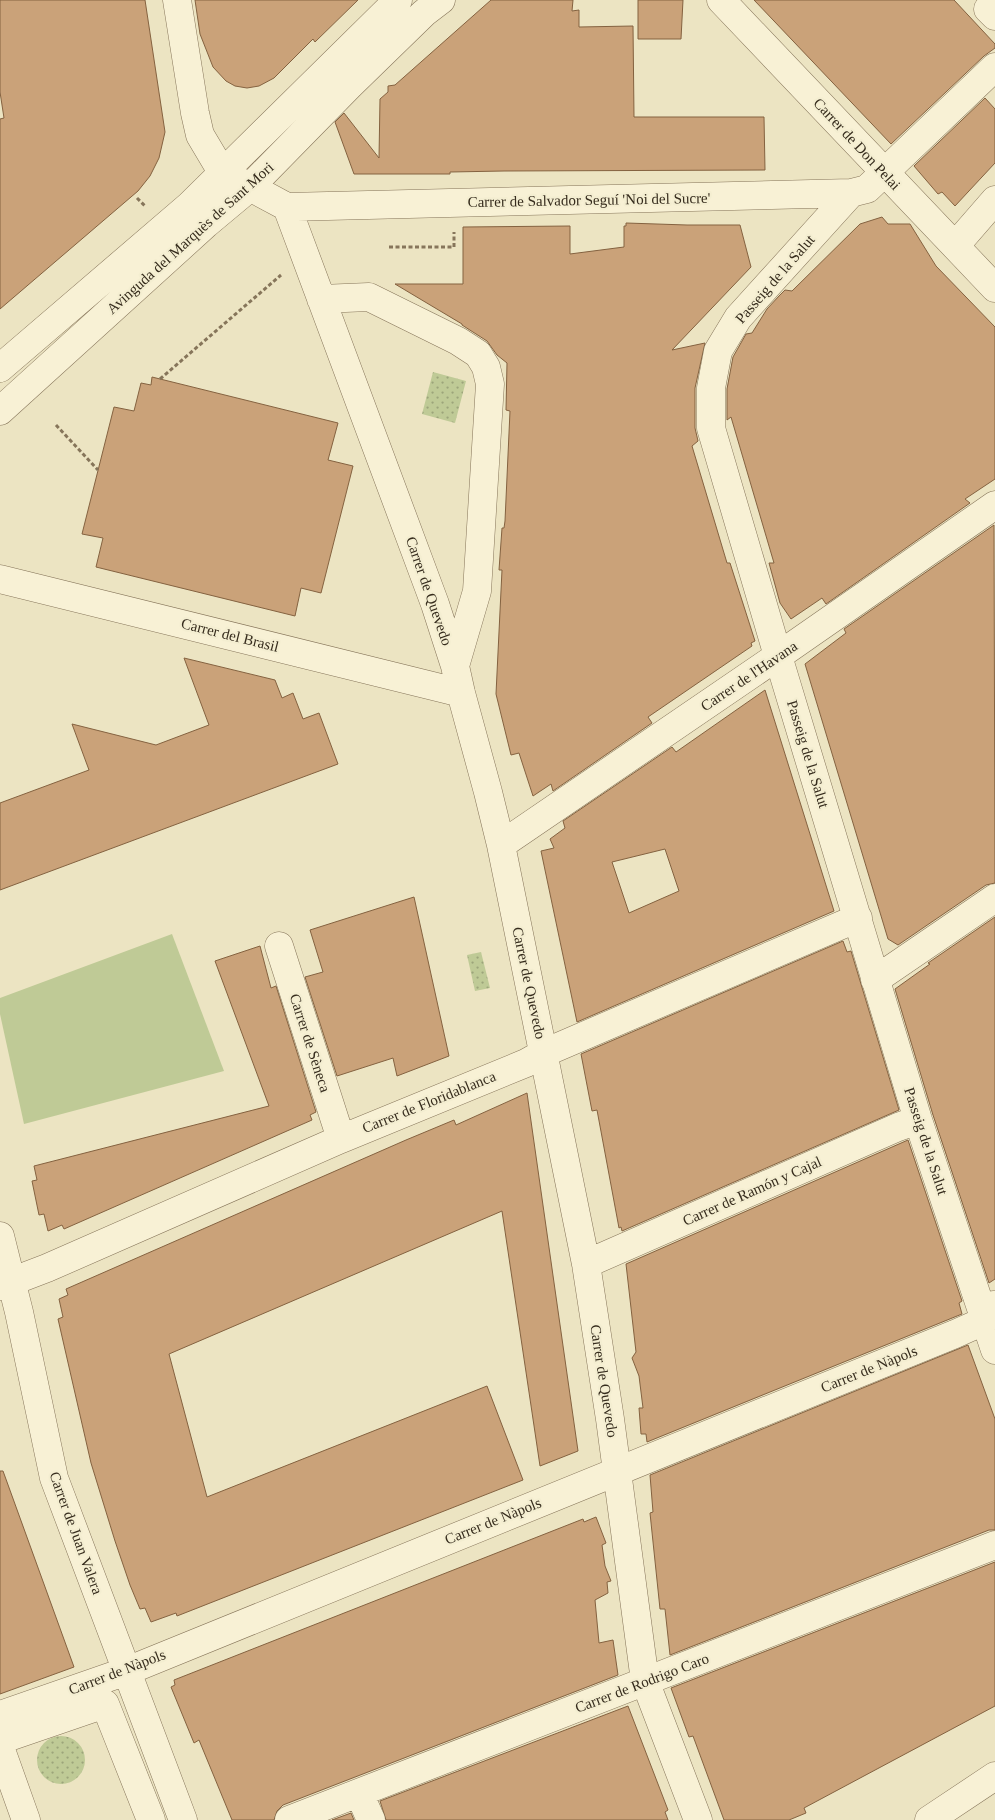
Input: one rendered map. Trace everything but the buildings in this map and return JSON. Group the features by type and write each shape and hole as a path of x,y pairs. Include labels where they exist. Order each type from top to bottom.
{"street":[{"path":"176,0 200,135 222,172 287,207"},
{"name":"Avinguda del Marquès de Sant Mori","path":"0,368 189,206 398,0"},
{"name":"Avinguda del Marquès de Sant Mori","path":"0,411 206,224 249,188 350,85 424,13 441,0"},
{"name":"Carrer de Don Pelai","path":"721,0 995,288"},
{"path":"995,1 988,8 995,16"},
{"name":"Carrer de Salvador Seguí 'Noi del Sucre'","path":"287,207 851,193 867,189 995,67"},
{"name":"Passeig de la Salut","path":"851,193 738,318 718,351 711,388 711,428 918,1120 990,1312 995,1350"},
{"path":"955,246 995,200"},
{"name":"Carrer de Quevedo","path":"287,207 435,604 455,666 488,792 501,845 586,1264 617,1471 645,1681 698,1820"},
{"path":"321,299 369,297 458,342 478,354 486,367 490,384 477,591 455,666"},
{"name":"Carrer de l'Havana","path":"501,845 995,505"},
{"name":"Carrer del Brasil","path":"0,579 461,693"},
{"path":"875,980 995,898"},
{"name":"Carrer de Floridablanca","path":"6,1284 858,918"},
{"name":"Carrer de Sèneca","path":"279,946 341,1139"},
{"name":"Carrer de Ramón y Cajal","path":"586,1264 898,1127 918,1120"},
{"name":"Carrer de Juan Valera","path":"0,1236 6,1284 54,1478 183,1820"},
{"name":"Carrer de Nàpols","path":"0,1715 127,1671 617,1471 990,1312"},
{"name":"Carrer de Rodrigo Caro","path":"289,1820 995,1545"},
{"path":"0,1740 105,1704 151,1820"},
{"path":"0,1747 26,1820"},
{"path":"929,1820 995,1776"},
{"path":"359,1792 371,1820"}],"path":[{"path":"137,198 147,208"},
{"path":"389,247 454,247 454,231"},
{"path":"160,379 286,272"},
{"path":"56,425 98,470"}],"green space":[{"path":"433,372 466,381 455,423 422,414"},
{"path":"172,934 224,1071 24,1124 0,1014 0,998"},
{"path":"481,952 490,988 475,991 467,955"},
{"path":"56,1736 66,1736 78,1743 85,1755 85,1765 78,1777 66,1784 56,1784 48,1780 41,1773 37,1765 37,1755 41,1747 48,1740"}]}
